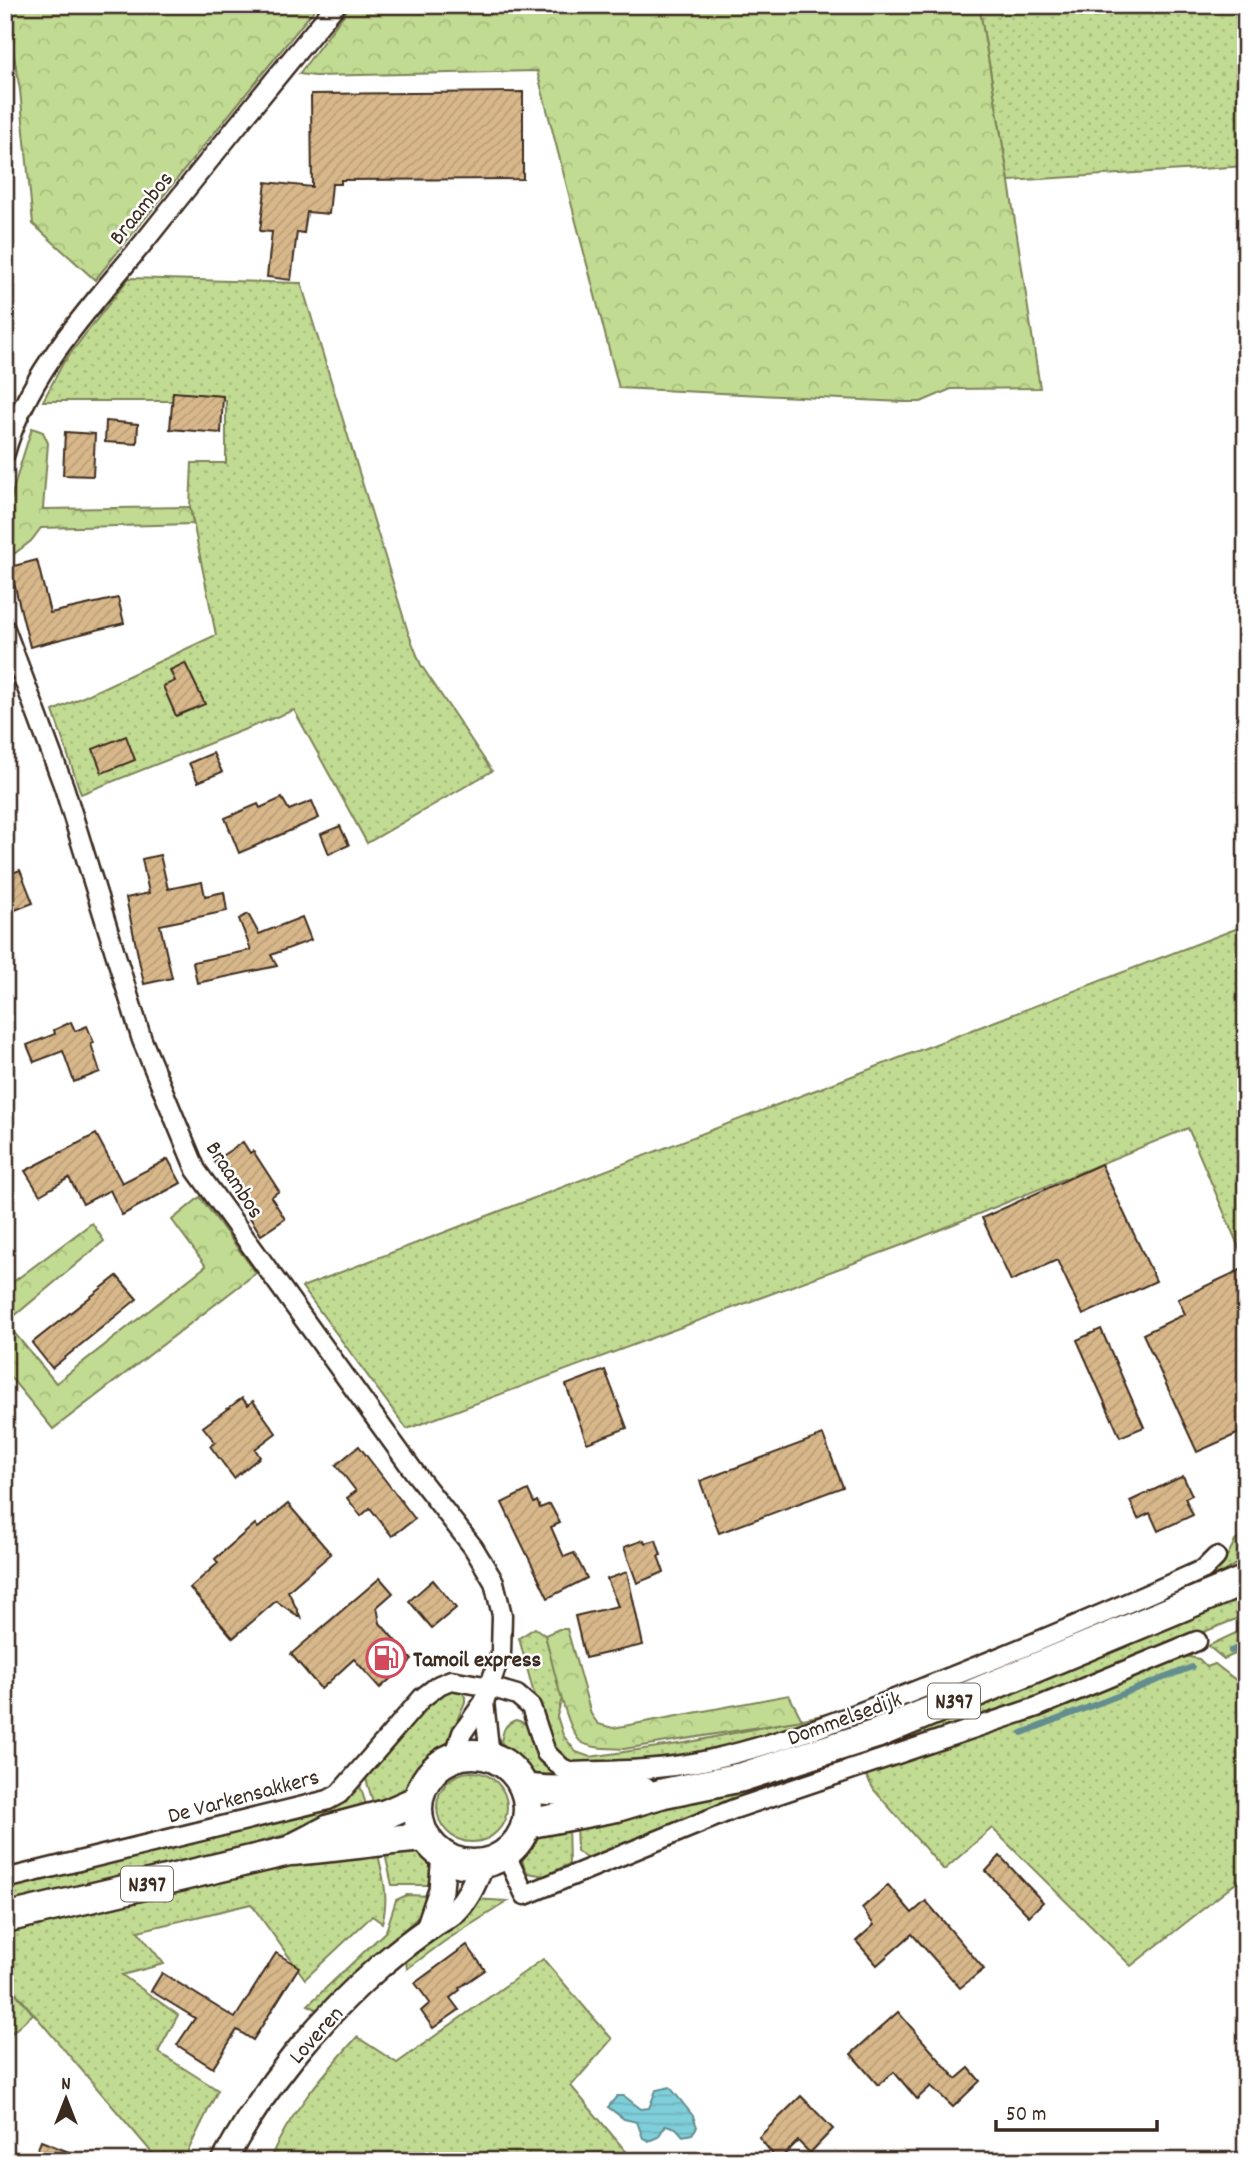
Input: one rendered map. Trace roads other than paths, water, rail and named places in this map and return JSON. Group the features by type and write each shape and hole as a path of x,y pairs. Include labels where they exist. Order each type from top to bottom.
{"main road":[{"name":"Dommelsedijk","path":"526,1824 617,1807 664,1793 742,1777 876,1734 1243,1579"},
{"path":"435,1846 418,1813 422,1786 440,1764 454,1757 470,1753 490,1756 505,1764 516,1775 524,1788 528,1806 526,1824 521,1835 494,1858"},
{"name":"Dommelsedijk","path":"524,1788 548,1791 619,1789 664,1793"},
{"name":"N397","path":"289,1851 330,1829 386,1814 418,1800"},
{"name":"N397","path":"5,1917 289,1851 334,1848 392,1839 435,1846 469,1863 494,1858"}],"street":[{"name":"Braambos","path":"5,453 17,418 35,381 335,5"},
{"name":"Braambos","path":"5,629 64,787 142,1040 196,1170 489,1572 497,1593 503,1628 501,1653 487,1694 462,1732 454,1757"},
{"name":"Dommelsedijk","path":"487,1694 516,1695 531,1707 546,1753 562,1768 571,1772 664,1766 706,1760 779,1741 856,1714 1045,1640 1204,1569 1216,1557"},
{"path":"494,1858 525,1895 734,1809 1037,1707 1197,1641"},
{"name":"De Varkensakkers","path":"5,1879 328,1800 339,1794 422,1698 439,1685 457,1680 487,1694"},
{"name":"Braambos","path":"487,1694 490,1756"},
{"path":"428,1928 441,1890 435,1846"},
{"name":"Loveren","path":"224,2161 246,2121 283,2070 330,2015 380,1967 428,1928 456,1911 494,1858"}],"water":[{"path":"670,2087 693,2116 697,2127 692,2134 683,2136 676,2128 666,2125 658,2137 649,2141 643,2138 637,2122 624,2119 608,2107 617,2096 624,2096 641,2109 649,2108 656,2090"}],"waterway":[{"path":"1231,1651 1246,1644"},
{"path":"1022,1733 1192,1667"}],"place":[{"name":"Tamoil express","path":"386,1658"}]}
